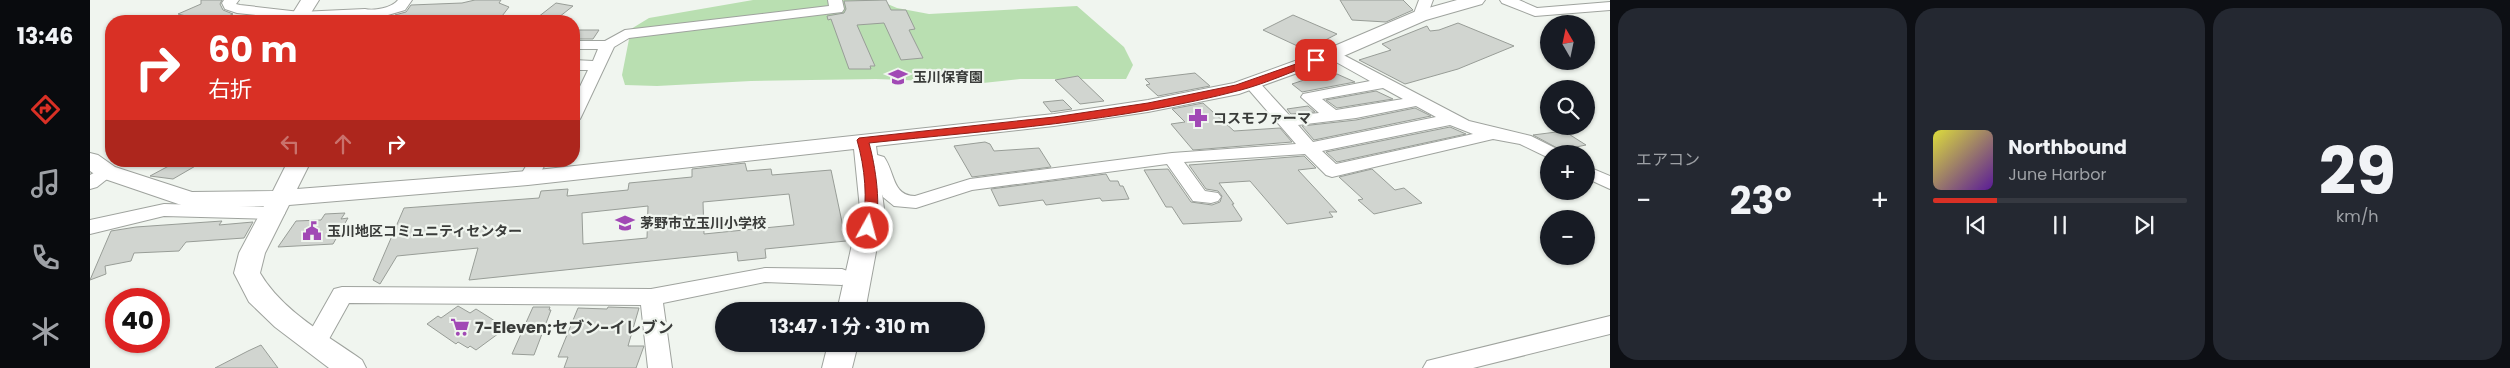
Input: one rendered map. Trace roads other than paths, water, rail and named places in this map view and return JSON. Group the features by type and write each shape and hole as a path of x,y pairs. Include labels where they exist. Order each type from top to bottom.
{"street":[{"path":"232,0 229,3 230,6 237,9 275,15"},
{"path":"302,15 310,0"},
{"path":"331,15 347,13 372,15 400,7 405,0"},
{"path":"580,44 608,45 626,34 837,9 835,0"},
{"path":"90,226 164,210 278,205 533,170 865,149 1148,106 1251,83 1332,54 1423,8 1476,0"},
{"path":"1507,0 1535,12 1610,6"},
{"path":"1596,8 1610,14"},
{"path":"580,102 608,45"},
{"path":"1332,54 1453,119 1493,134 1525,140 1540,148"},
{"path":"580,65 599,66"},
{"path":"1251,83 1332,171 1379,158 1450,146 1493,134"},
{"path":"1333,116 1309,98 1385,83"},
{"path":"1286,122 1356,113 1419,101"},
{"path":"1356,113 1383,133"},
{"path":"865,149 878,161 890,193 901,202 916,202 970,185 1172,158 1309,148 1453,119"},
{"path":"853,302 872,210 865,149"},
{"path":"1172,158 1200,197 1212,197"},
{"path":"297,167 252,254 247,273 259,295 285,319 350,368"},
{"path":"96,172 190,200 278,205"},
{"path":"1595,176 1610,183"},
{"path":"316,342 342,295 651,297 765,275 842,278"},
{"path":"651,297 660,368"},
{"path":"1435,368 1610,325"},
{"path":"837,368 841,352"}],"place":[{"name":"玉川保育園","path":"898,77"},
{"name":"コスモファーマ","path":"1198,118"},
{"name":"茅野市立玉川小学校","path":"625,223"},
{"name":"玉川地区コミュニティセンター","path":"312,231"},
{"name":"7-Eleven;セブン-イレブン","path":"460,327"}]}
